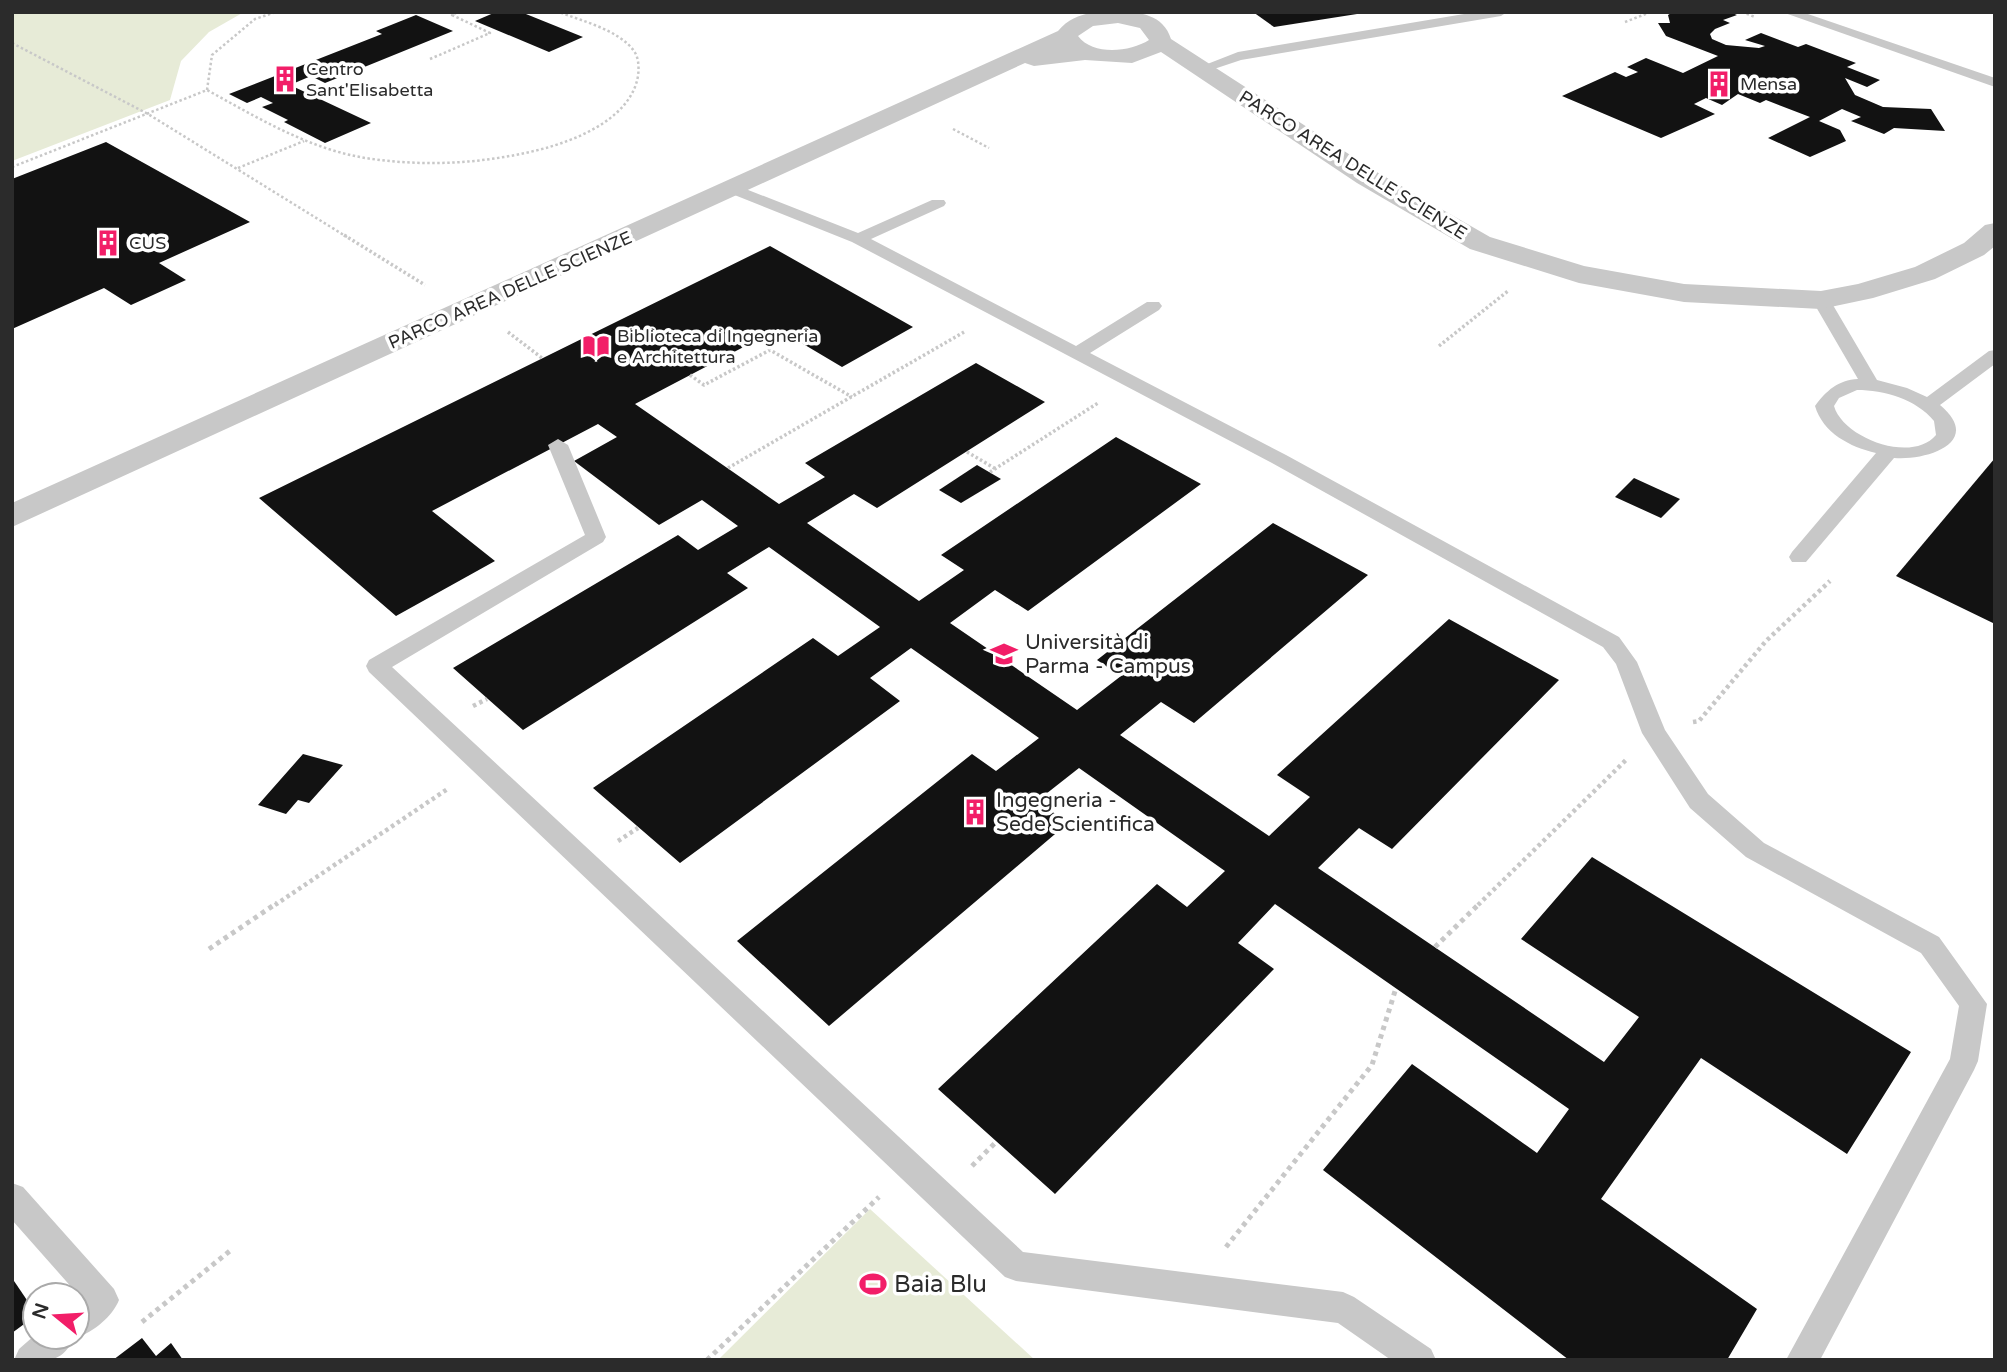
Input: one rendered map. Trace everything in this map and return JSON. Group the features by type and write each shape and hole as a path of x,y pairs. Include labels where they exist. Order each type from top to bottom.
{"street":[{"name":"PARCO AREA DELLE SCIENZE","path":"12,516 733,188 1007,61 1074,24 1112,14 1150,25 1157,30 1160,42 1199,70 1366,177 1480,243 1579,274 1684,293 1821,300 1863,292 1925,273 1974,249 1995,231"},
{"path":"1074,24 1075,48 1086,53"},
{"path":"1131,56 1146,52 1160,42"},
{"name":"PARCO AREA DELLE SCIENZE","path":"1007,61 1086,53 1131,56 1199,70"}],"lane":[{"path":"1199,70 1238,56 1502,12"},
{"path":"1788,12 1995,83"},
{"path":"733,188 858,239 1279,459 1611,642 1626,662 1654,733 1699,801 1755,850 1930,945 1973,1004 1964,1060 1802,1360"},
{"path":"858,239 938,203"},
{"path":"1821,300 1871,384"},
{"path":"1077,354 1153,306"},
{"path":"1928,405 1995,355"},
{"path":"1854,384 1871,384 1900,391 1928,405 1940,415 1947,427 1946,438 1939,446 1926,452 1888,452 1848,437 1826,415 1825,404 1829,395 1854,384"},
{"path":"558,445 596,537 377,666 1016,1266 1343,1308 1420,1360"},
{"path":"1799,557 1888,452"},
{"path":"12,1197 86,1281"},
{"path":"91,1286 103,1300 91,1310"}],"path":[{"path":"207,90 212,55 255,19 276,12"},
{"path":"430,59 490,33 452,15 458,12"},
{"path":"12,167 207,90 318,148 371,159 471,161 548,147 595,129 628,102 640,74 634,51 611,35 559,12"},
{"path":"1625,22 1651,12"},
{"path":"12,43 148,114 427,286"},
{"path":"237,169 304,141"},
{"path":"1439,346 1545,262"},
{"path":"728,468 998,313"},
{"path":"690,376 704,384 770,350 852,397"},
{"path":"990,472 1132,382"},
{"path":"967,452 996,469"},
{"path":"209,949 483,766"},
{"path":"1193,1289 1372,1065 1396,988"},
{"path":"707,1360 910,1168"},
{"path":"136,1326 231,1250"}],"green space":[{"path":"12,12 244,12 209,32 181,61 170,100 12,161"},
{"name":"Baia Blu","path":"870,1209 1035,1360 718,1360"}],"building":[{"path":"496,12 521,12 583,37 549,52 475,21"},
{"path":"1253,12 1357,12 1357,14 1274,27"},
{"name":"Mensa","path":"1673,12 1730,12 1737,15 1723,20 1730,23 1710,34 1712,39 1726,45 1759,48 1765,46 1745,40 1761,33 1798,47 1806,44 1856,63 1847,67 1880,80 1867,87 1845,78 1855,95 1883,107 1931,109 1945,131 1894,128 1884,134 1851,121 1861,117 1842,109 1819,121 1840,130 1846,141 1810,157 1768,138 1810,117 1766,100 1760,103 1738,94 1722,105 1706,98 1694,104 1715,114 1661,138 1562,96 1615,72 1626,77 1638,72 1627,67 1646,58 1683,73 1718,56 1666,36 1658,23 1670,23 1668,15"},
{"name":"Centro Sant'Elisabetta","path":"416,15 453,31 325,83 311,76 290,85 371,123 325,143 284,122 288,120 262,107 273,103 261,97 247,103 229,94 382,34 376,31"},
{"name":"CUS","path":"106,142 250,222 159,263 186,280 131,305 104,288 12,329 12,179"},
{"name":"Ingegneria - Sede Scientifica","path":"770,246 913,327 842,367 778,329 635,404 779,504 825,477 805,463 976,363 1045,402 877,508 854,494 807,523 919,601 964,570 941,555 1116,437 1201,484 1028,611 995,590 950,623 1077,710 1121,676 1097,660 1273,523 1368,575 1194,723 1161,702 1120,735 1269,836 1310,797 1277,775 1449,619 1559,680 1392,849 1359,828 1318,868 1604,1062 1639,1017 1521,939 1592,857 1911,1052 1847,1154 1701,1058 1601,1199 1757,1309 1727,1360 1569,1360 1323,1170 1412,1064 1537,1153 1569,1109 1275,904 1238,943 1274,969 1055,1194 938,1089 1157,884 1187,907 1225,871 1079,768 1037,801 1068,823 829,1026 737,941 972,754 996,771 1039,738 911,648 870,678 900,701 680,863 593,788 813,638 838,656 880,627 769,547 727,573 748,588 523,730 453,668 678,535 698,550 738,526 702,500 659,525 574,461 617,437 598,424 432,511 495,561 396,616 259,498"},
{"path":"1995,458 1995,624 1896,576"},
{"path":"977,465 1001,479 961,503 939,490"},
{"path":"1634,478 1680,499 1661,518 1615,497"},
{"path":"303,754 343,765 309,803 298,800 286,814 258,805"},
{"path":"12,1278 21,1291 21,1326 12,1333"},
{"path":"142,1338 156,1356 171,1343 183,1360 113,1360"}],"place":[{"name":"Centro Sant'Elisabetta","path":"285,79"},
{"name":"Mensa","path":"1719,84"},
{"name":"CUS","path":"108,243"},
{"name":"Biblioteca di Ingegneria e Architettura","path":"596,346"},
{"name":"Università di Parma - Campus","path":"1004,654"},
{"name":"Ingegneria - Sede Scientifica","path":"975,812"},
{"name":"Baia Blu","path":"873,1284"}]}
